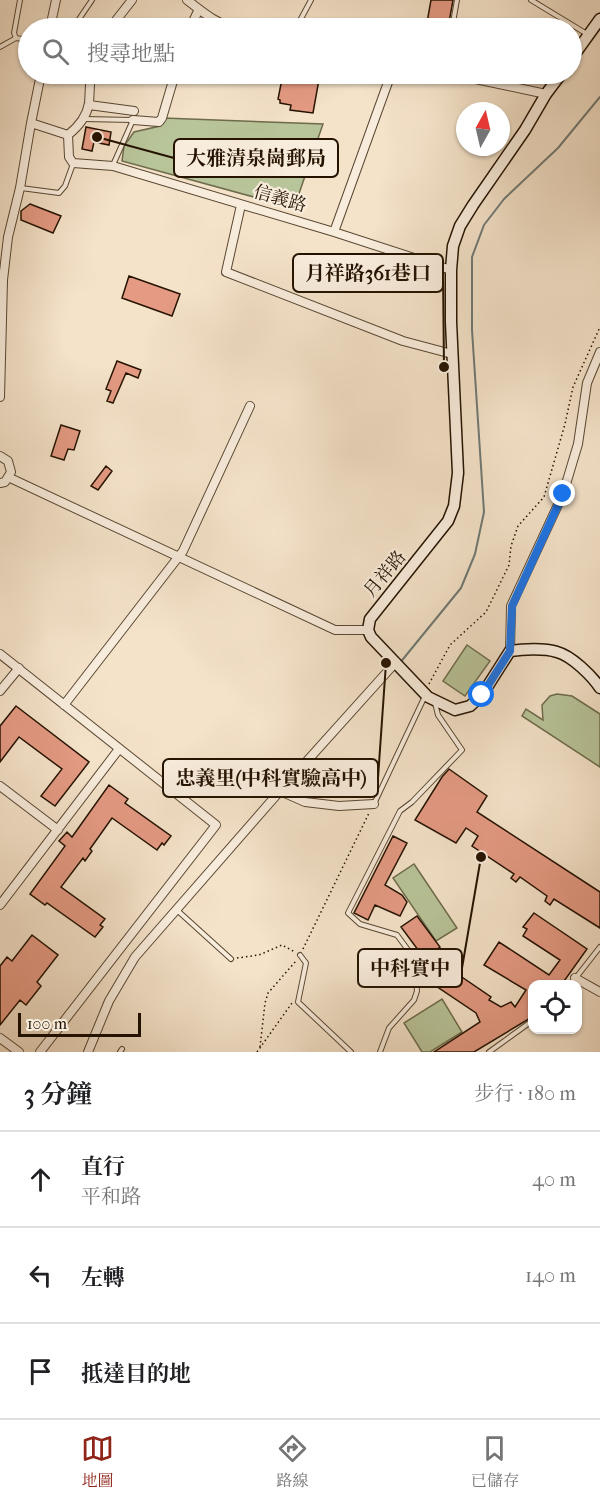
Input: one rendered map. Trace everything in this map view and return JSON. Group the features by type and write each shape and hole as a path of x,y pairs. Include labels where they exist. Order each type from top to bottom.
{"street":[{"path":"52,18 56,0"},
{"path":"118,18 132,0"},
{"path":"187,0 211,18"},
{"path":"195,18 199,9"},
{"path":"582,44 600,19"},
{"path":"0,397 3,280 8,237 20,188 39,84"},
{"path":"68,135 77,128 89,105 90,84"},
{"path":"133,120 159,122 172,84"},
{"path":"333,232 387,84"},
{"path":"500,84 546,94"},
{"name":"月祥路","path":"368,630 374,613 448,521 454,507 458,473 452,354 453,246 460,226 554,84"},
{"path":"89,105 134,111"},
{"path":"32,123 68,135"},
{"path":"68,135 69,157 73,163"},
{"name":"信義路","path":"73,163 113,166 451,270"},
{"path":"241,205 226,272 403,341 452,354"},
{"path":"8,477 335,630 368,630 371,637 430,697 455,711 470,706 482,695 510,651 512,606 563,494 578,444 587,383 600,352"},
{"path":"64,705 183,551 250,405"},
{"path":"0,456 8,461 11,472 5,482 0,483"},
{"path":"510,651 523,649 557,652 568,657 583,669 600,688"},
{"path":"0,654 216,825 40,1052"},
{"path":"88,1052 110,1001 135,957 398,664"},
{"path":"0,692 18,668"},
{"path":"0,905 119,749"},
{"path":"0,786 58,830"},
{"path":"283,792 305,802 339,806 374,804"},
{"path":"582,985 600,992"},
{"path":"0,1038 19,1052"}],"lane":[{"path":"0,47 16,38 14,33 20,0"},
{"path":"80,18 92,0"},
{"path":"301,18 311,0"},
{"path":"454,18 457,0"},
{"path":"531,0 560,18"},
{"path":"582,31 588,35"},
{"path":"83,119 133,120 113,166"},
{"path":"20,188 59,193 65,186 73,163"},
{"path":"374,804 430,697"},
{"path":"380,1052 389,1028 414,1000 417,991 414,958 397,935 360,924 348,913 400,812 462,750 438,715 430,697"},
{"path":"177,910 231,958"},
{"path":"574,980 600,947"},
{"path":"300,955 306,963 298,1002 351,1052"},
{"path":"489,1052 528,1024"}],"path":[{"path":"561,435 573,387 600,327"},
{"path":"231,958 259,955 282,945 300,955"},
{"path":"299,965 300,955"},
{"path":"260,1047 268,993 300,955"},
{"path":"257,1052 292,1004"}],"green space":[{"path":"163,118 323,124 294,208 122,161 124,146 134,132 160,126"},
{"path":"467,645 490,661 465,696 443,681"},
{"path":"557,694 572,696 600,714 600,767 522,716 526,709 543,720 542,705 550,696"},
{"path":"414,864 457,928 436,941 393,878"},
{"path":"442,999 462,1032 430,1052 422,1052 404,1023"}],"building":[{"path":"431,0 453,0 450,18 428,18"},
{"path":"281,84 318,84 313,113 290,110 291,105 280,103 278,99"},
{"path":"86,127 111,132 109,145 94,142 92,151 82,149"},
{"path":"30,204 61,216 53,233 21,220 21,211"},
{"path":"129,276 180,294 172,316 122,298"},
{"path":"117,361 141,370 138,378 126,373 113,403 107,401 111,391 106,389"},
{"path":"61,425 80,431 74,450 68,449 64,460 51,456"},
{"path":"106,466 112,471 98,490 91,486"},
{"path":"16,706 89,762 55,806 41,796 62,769 19,737 0,762 0,726"},
{"path":"449,769 487,796 477,812 600,892 600,928 554,899 550,905 545,901 547,896 520,877 516,882 511,878 514,874 472,846 478,836 466,828 456,843 415,820"},
{"path":"109,785 128,799 125,803 171,836 157,850 112,818 90,849 92,851 85,861 83,858 61,887 105,919 100,925 103,927 95,937 47,903 45,905 30,894 65,846 59,841 67,832 72,837"},
{"path":"393,836 407,843 385,885 402,895 407,902 400,916 375,905 368,920 354,913"},
{"path":"534,913 587,949 565,980 528,980 528,1019 474,1052 434,1052 480,1022 476,1013 427,980 432,973 446,982 453,971 491,997 489,1000 501,1007 511,1002 515,1007 526,990 484,965 499,942 549,975 560,960 523,936 527,929 523,927"},
{"path":"417,916 440,947 424,958 401,927"},
{"path":"32,935 58,955 37,982 41,986 26,1005 20,1000 0,1025 0,966 7,957 12,961"}],"waterway":[{"path":"399,664 461,588 475,554 484,512 472,330 472,257 484,225 504,199 558,148 600,97"}],"place":[{"name":"大雅清泉崗郵局","path":"97,137"},
{"name":"月祥路361巷口","path":"444,367"},
{"name":"忠義里(中科實驗高中)","path":"386,663"},
{"name":"中科實中","path":"481,857"}],"route":[{"path":"482,695 510,651 512,606 563,494"}]}
